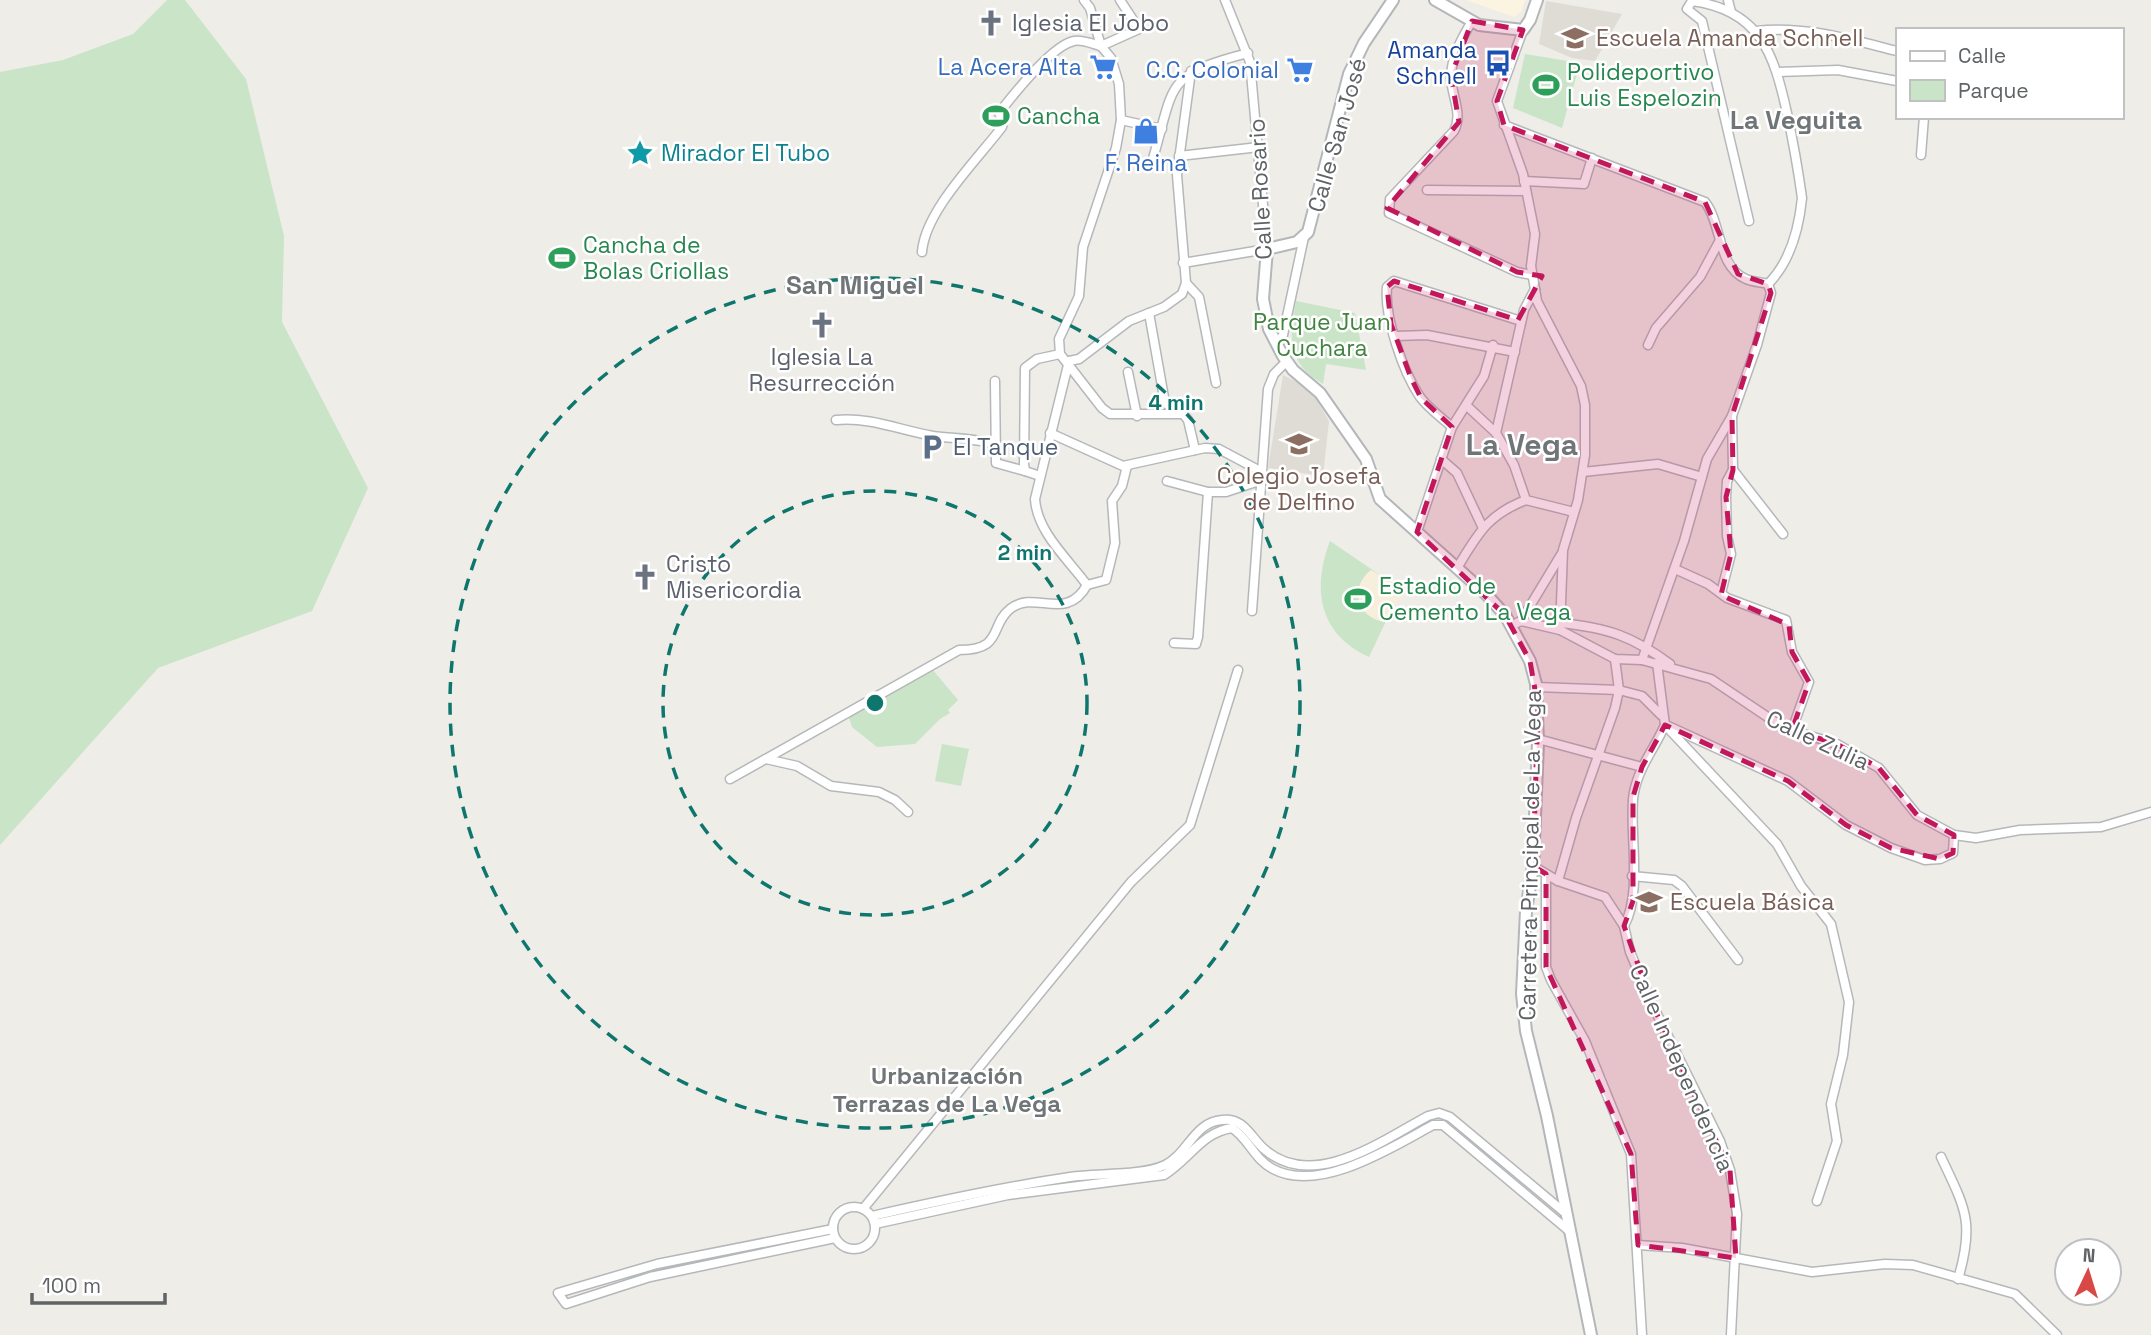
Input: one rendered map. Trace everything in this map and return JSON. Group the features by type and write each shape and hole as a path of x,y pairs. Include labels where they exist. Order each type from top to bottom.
{"street":[{"path":"1084,0 1090,8 1101,46 1111,58 1119,84 1121,120 1116,148 1083,247 1077,303 1059,339 1060,354 1069,361 1102,408 1110,414 1137,416 1176,411"},
{"path":"922,252 923,243 942,202 1002,127 999,113 1009,100 1061,47 1075,40 1101,46 1139,29 1120,0"},
{"name":"Calle Rosario","path":"1226,0 1248,54 1267,249 1263,299 1269,329 1287,361 1320,393 1366,459 1380,499 1516,623"},
{"name":"Calle San José","path":"1267,249 1304,237 1313,221 1349,74 1364,43 1393,0"},
{"path":"1435,0 1479,25 1523,30"},
{"path":"1537,0 1497,101 1524,181 1535,234 1532,275 1543,318 1581,386 1585,423 1583,472 1563,550 1560,626"},
{"path":"1728,0 1731,12"},
{"path":"1749,221 1702,21 1687,9 1692,1 1731,12 1756,31 1770,51 1777,72 1797,158 1802,198 1800,216 1787,256 1768,284"},
{"path":"1472,21 1457,48 1451,76 1459,122 1454,131 1390,199 1387,208 1389,213 1517,272 1532,275"},
{"path":"1756,31 1771,29 1832,36 1896,51"},
{"path":"1152,162 1175,85 1205,65 1248,54"},
{"path":"1777,72 1838,70 1896,81"},
{"path":"1069,361 1079,359 1129,321 1182,294 1186,283 1177,195 1179,156 1191,72"},
{"path":"1921,155 1924,119"},
{"path":"1121,120 1162,129"},
{"path":"1504,125 1705,202 1712,210 1720,240 1738,274 1747,280 1768,284"},
{"path":"1179,156 1259,147"},
{"path":"1524,181 1579,185 1586,180 1592,158"},
{"path":"1427,190 1526,191"},
{"path":"1277,344 1283,335 1304,237"},
{"path":"1648,345 1656,328 1700,277 1720,240"},
{"path":"1183,263 1267,249"},
{"path":"1452,427 1421,398 1395,336 1386,299 1387,287 1394,281 1521,321"},
{"path":"1186,283 1199,297 1216,383"},
{"path":"1642,660 1675,569 1707,459 1732,416 1771,293 1768,284"},
{"path":"1496,433 1521,321 1535,289"},
{"path":"1149,313 1165,403 1169,409 1188,420 1195,450"},
{"path":"1395,336 1427,335 1493,345 1515,352"},
{"path":"1417,532 1452,427 1483,376 1493,345"},
{"path":"1025,471 1025,368 1037,359 1060,354"},
{"path":"1069,361 1035,499 1036,513 1053,542 1087,585"},
{"path":"1252,611 1268,389 1274,374 1287,361"},
{"path":"1128,372 1137,416"},
{"path":"995,382 993,402 996,463 1040,476"},
{"path":"1467,406 1496,433 1514,465 1526,500"},
{"path":"1721,593 1731,554 1727,536 1726,497 1727,481 1732,470 1732,416"},
{"path":"836,420 866,419 929,435 981,440 997,445"},
{"path":"1050,433 1114,464 1126,466 1195,450 1219,449 1262,476"},
{"path":"1441,459 1457,473 1482,526"},
{"path":"1583,472 1658,464 1702,477"},
{"path":"730,779 959,650 974,650 991,641 1003,615 1017,604 1026,601 1045,605 1065,603 1081,595 1087,585 1107,580 1115,543 1112,501 1122,486 1126,466"},
{"path":"1732,470 1783,534"},
{"path":"1167,481 1208,492 1226,492 1262,476"},
{"path":"1174,643 1191,646 1196,644 1198,637 1208,492"},
{"path":"1457,568 1482,526 1504,509 1526,500 1574,512"},
{"path":"1563,550 1516,623 1615,631 1646,647 1672,666"},
{"path":"1675,569 1721,593 1786,620 1792,652 1810,682 1792,730"},
{"name":"Carretera Principal de La Vega","path":"1516,623 1536,687 1538,739 1533,866 1526,911 1522,994 1526,1031 1547,1116 1564,1212 1586,1301 1591,1335"},
{"name":"Calle Zulia","path":"1560,626 1615,659 1642,660 1672,666 1711,679 1733,691 1758,712 1792,730 1837,744 1879,768 1917,814 1954,835 1976,838 2021,830 2101,827 2151,812"},
{"path":"1558,881 1619,690 1615,659"},
{"path":"1657,663 1665,725 1777,844 1801,886 1831,924 1849,1002 1843,1055 1831,1104 1837,1141 1817,1201"},
{"path":"834,1234 842,1211 863,1209 1131,882 1190,825 1238,670"},
{"path":"1536,687 1619,690 1642,696 1662,715"},
{"path":"1665,725 1787,781 1846,825 1891,848 1925,860 1940,859 1953,853 1954,835"},
{"name":"Calle Independencia","path":"1624,926 1633,901 1633,797 1642,766 1665,725"},
{"path":"1538,739 1642,766"},
{"path":"766,759 797,766 831,786 879,792 895,800 908,812"},
{"name":"Calle Independencia","path":"1533,866 1558,881 1605,897 1624,926 1630,952 1653,1006 1720,1141 1730,1170 1737,1214 1731,1335"},
{"path":"1546,874 1546,967 1550,980 1585,1041 1631,1154 1642,1335"},
{"path":"1632,876 1674,880 1682,886 1738,960"},
{"path":"874,1220 1009,1186 1165,1166 1203,1126 1221,1119 1233,1120 1244,1126 1263,1149 1275,1157 1306,1167 1345,1159 1428,1116 1439,1114 1450,1117 1564,1212"},
{"path":"874,1220 1008,1195 1164,1175 1177,1167 1206,1138 1232,1128 1243,1135 1259,1160 1273,1169 1305,1176 1343,1168 1433,1125 1443,1125 1568,1230"},
{"path":"1941,1157 1966,1211 1964,1259 1958,1279"},
{"path":"863,1209 874,1220"},
{"path":"834,1234 845,1247 858,1249 870,1242 874,1220"},
{"path":"834,1234 650,1277 566,1304 558,1293 657,1264 834,1234"},
{"path":"1638,1245 1736,1258 1812,1272 1885,1264 1913,1265 2015,1294 2057,1335"}],"highlighted area":[{"path":"1472,21 1523,30 1497,101 1504,125 1705,202 1738,274 1768,284 1771,293 1732,416 1733,470 1726,497 1731,554 1721,595 1789,625 1792,652 1809,682 1792,730 1837,744 1879,768 1917,815 1954,835 1953,853 1940,859 1891,848 1846,825 1788,781 1665,725 1642,767 1633,797 1633,901 1624,926 1653,1006 1730,1170 1736,1258 1638,1245 1631,1154 1546,967 1546,874 1533,866 1538,707 1530,661 1505,615 1417,532 1452,427 1421,398 1411,378 1391,324 1387,287 1394,281 1518,320 1542,276 1517,272 1387,208 1459,122 1451,76"}],"shaded area":[{"path":"1466,0 1525,0 1521,12 1514,17"},
{"name":"Escuela Amanda Schnell","path":"1546,1 1622,14 1595,61 1572,58 1539,44"},
{"name":"Colegio Josefa de Delfino","path":"1283,375 1313,394 1329,421 1323,476 1268,468"}],"green space":[{"path":"167,0 185,0 246,79 284,236 282,322 368,488 312,611 158,668 0,845 0,72 63,60 133,34"},
{"name":"Polideportivo Luis Espelozin","path":"1525,54 1580,63 1562,128 1513,108"},
{"name":"Parque Juan Cuchara","path":"1296,301 1355,313 1366,370 1326,364 1323,384 1311,376 1297,359 1293,349 1292,327"},
{"name":"Estadio de Cemento La Vega","path":"1330,541 1393,584 1396,600 1369,657 1339,636 1324,608 1321,576"},
{"path":"932,669 958,700 948,710 950,713 940,719 915,744 877,747 852,727 847,712"},
{"path":"942,744 969,749 961,786 935,781"}],"sand":[{"path":"1371,570 1406,590 1384,622 1367,614 1359,600 1360,585"}],"place":[{"name":"Iglesia El Jobo","path":"991,23"},
{"name":"Escuela Amanda Schnell","path":"1575,38"},
{"name":"Amanda Schnell","path":"1498,63"},
{"name":"La Acera Alta","path":"1103,67"},
{"name":"C.C. Colonial","path":"1300,70"},
{"name":"Polideportivo Luis Espelozin","path":"1546,85"},
{"name":"Cancha","path":"996,116"},
{"name":"F. Reina","path":"1146,131"},
{"name":"Mirador El Tubo","path":"640,153"},
{"name":"Cancha de Bolas Criollas","path":"562,258"},
{"name":"Iglesia La Resurrección","path":"822,325"},
{"name":"Colegio Josefa de Delfino","path":"1299,444"},
{"name":"El Tanque","path":"932,447"},
{"name":"Cristo Misericordia","path":"645,577"},
{"name":"Estadio de Cemento La Vega","path":"1358,599"},
{"name":"Escuela Básica","path":"1649,902"}],"district":[{"name":"La Veguita","path":"1796,120"},
{"name":"San Miguel","path":"855,285"},
{"name":"La Vega","path":"1522,445"},
{"name":"Urbanización Terrazas de La Vega","path":"947,1090"}]}
